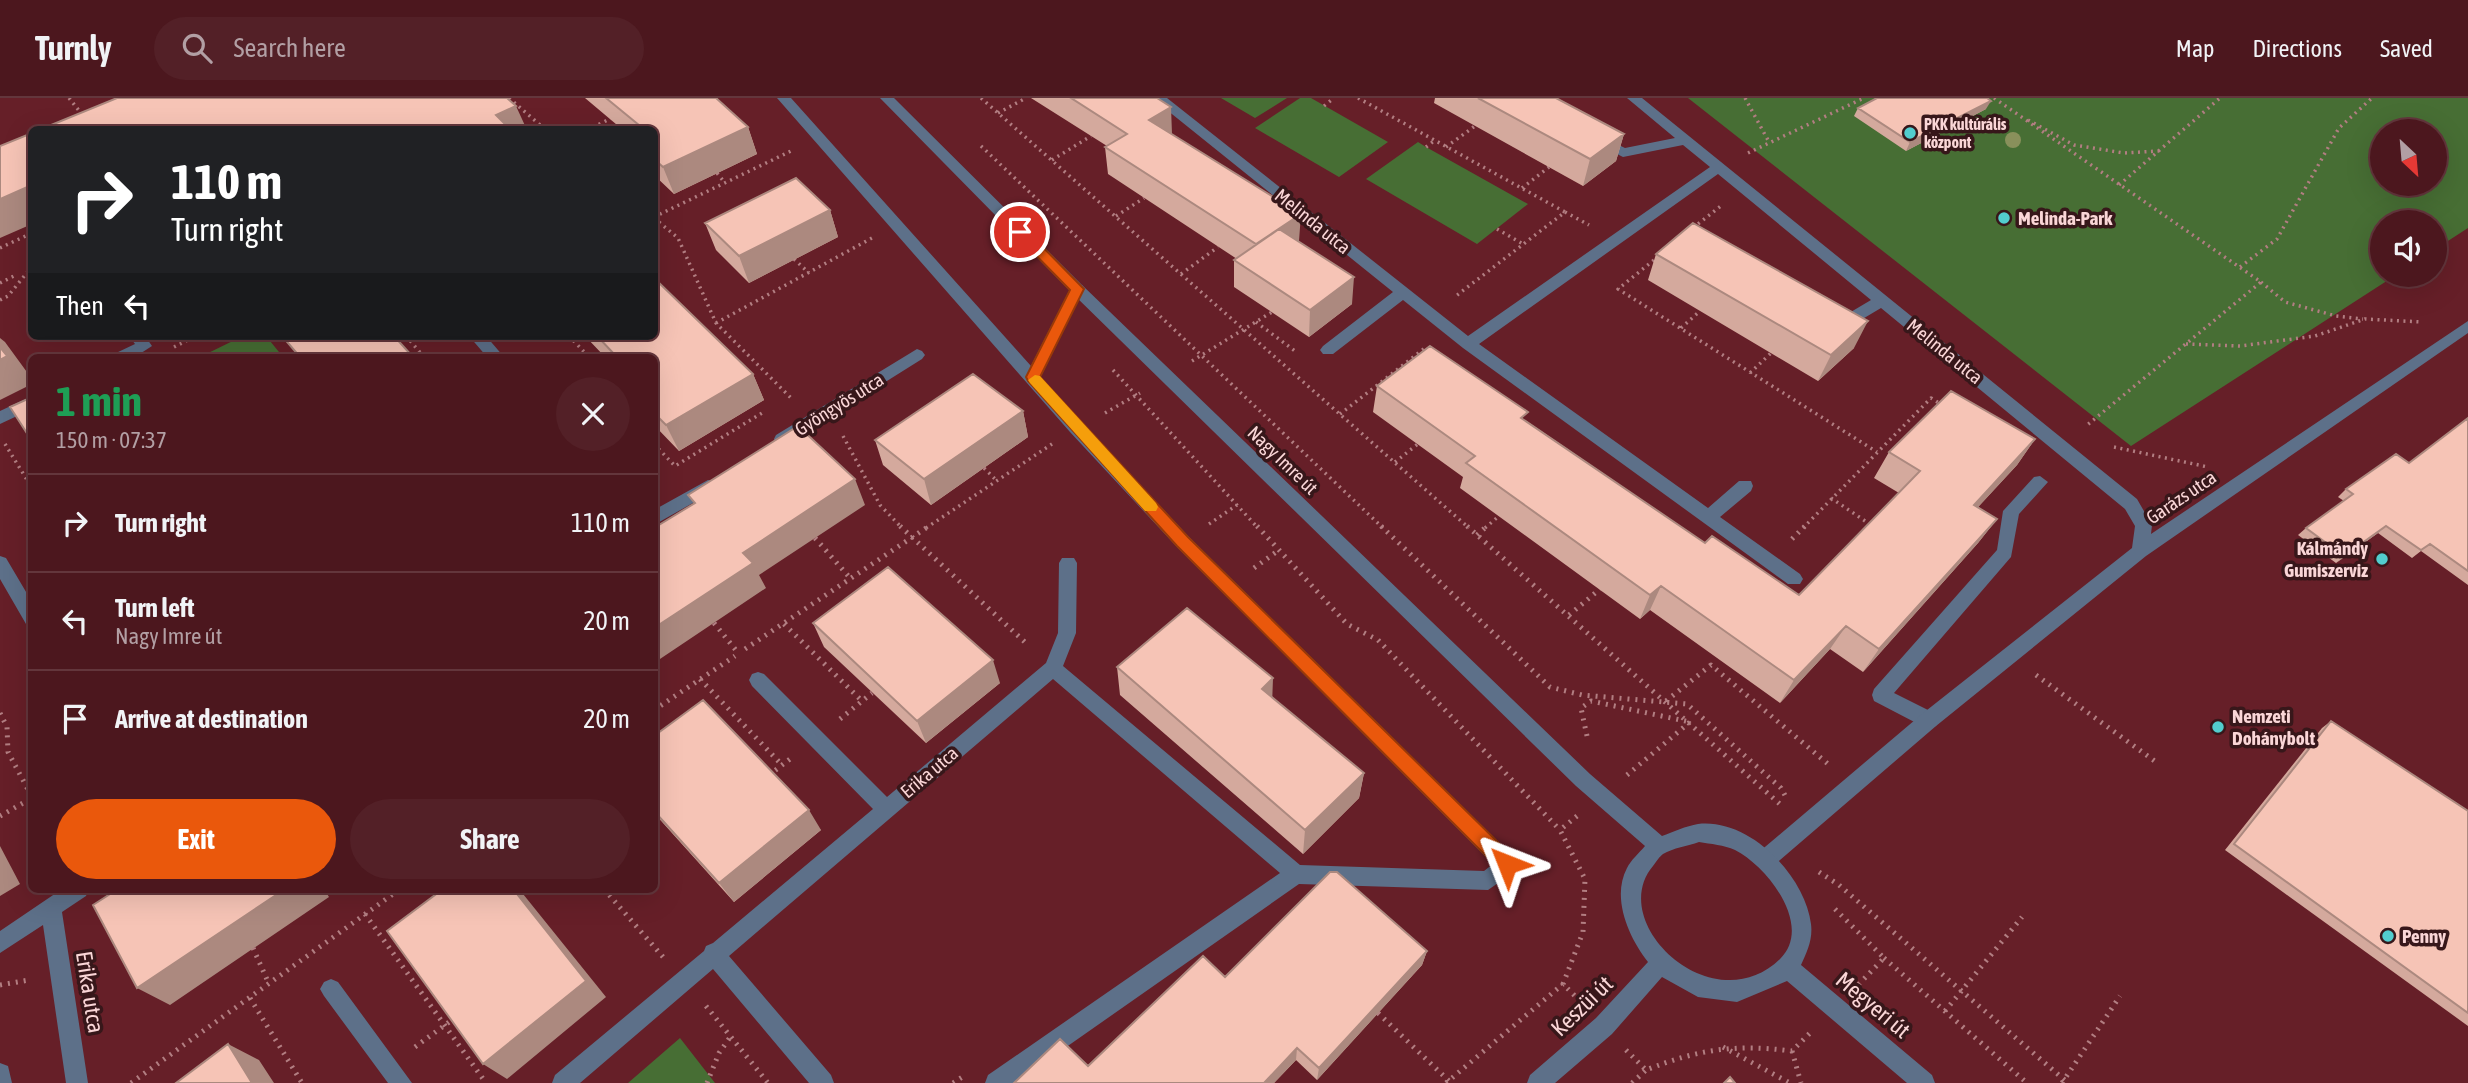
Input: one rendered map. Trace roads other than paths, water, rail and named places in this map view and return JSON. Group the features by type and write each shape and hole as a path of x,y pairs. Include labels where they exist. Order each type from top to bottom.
{"street":[{"path":"784,98 1076,428 1229,587 1507,864 1488,881 1296,874 996,1083"},
{"name":"Nagy Imre út","path":"887,98 1167,377 1601,796 1657,844"},
{"name":"Melinda utca","path":"1159,98 1468,344 1794,579"},
{"name":"Melinda utca","path":"1634,98 2131,504 2144,526 2140,551"},
{"path":"1589,135 1623,153 1686,140"},
{"path":"1468,344 1719,167"},
{"path":"1033,377 1077,289"},
{"path":"1328,349 1403,292"},
{"path":"1827,319 1839,326 1882,300"},
{"name":"Garázs utca","path":"1929,720 2140,551 2467,326"},
{"path":"127,354 144,346 140,340"},
{"path":"481,340 493,354"},
{"name":"Gyöngyös utca","path":"771,447 917,355"},
{"path":"0,418 28,404"},
{"path":"658,517 724,476"},
{"path":"1766,859 1801,823 1853,785 1929,720 1881,695 2004,552 2011,511 2040,482"},
{"path":"1709,517 1745,486"},
{"path":"0,562 28,612"},
{"path":"1068,563 1067,633 1053,668 1296,874"},
{"name":"Erika utca","path":"563,1083 713,953 1053,668"},
{"path":"758,680 886,809"},
{"path":"1699,833 1722,836 1745,845 1766,859 1783,878 1795,899 1800,922 1799,944 1794,961 1788,968 1763,985 1731,993 1694,984 1661,964 1644,943 1633,921 1629,898 1632,877 1642,859 1657,844 1676,836 1699,833"},
{"path":"0,943 73,893"},
{"name":"Erika utca","path":"51,908 78,1083"},
{"path":"713,953 823,1083"},
{"name":"Keszüi út","path":"1538,1083 1604,1026 1661,964"},
{"name":"Megyeri út","path":"1788,968 1924,1083"},
{"path":"331,989 401,1083"},
{"path":"0,1074 1,1083"}],"place":[{"name":"PKK kultúrális központ","path":"1910,133"},
{"name":"Melinda-Park","path":"2004,218"},
{"name":"Kálmándy Gumiszerviz","path":"2382,559"},
{"name":"Nemzeti Dohánybolt","path":"2218,727"},
{"name":"Penny","path":"2388,936"}]}
